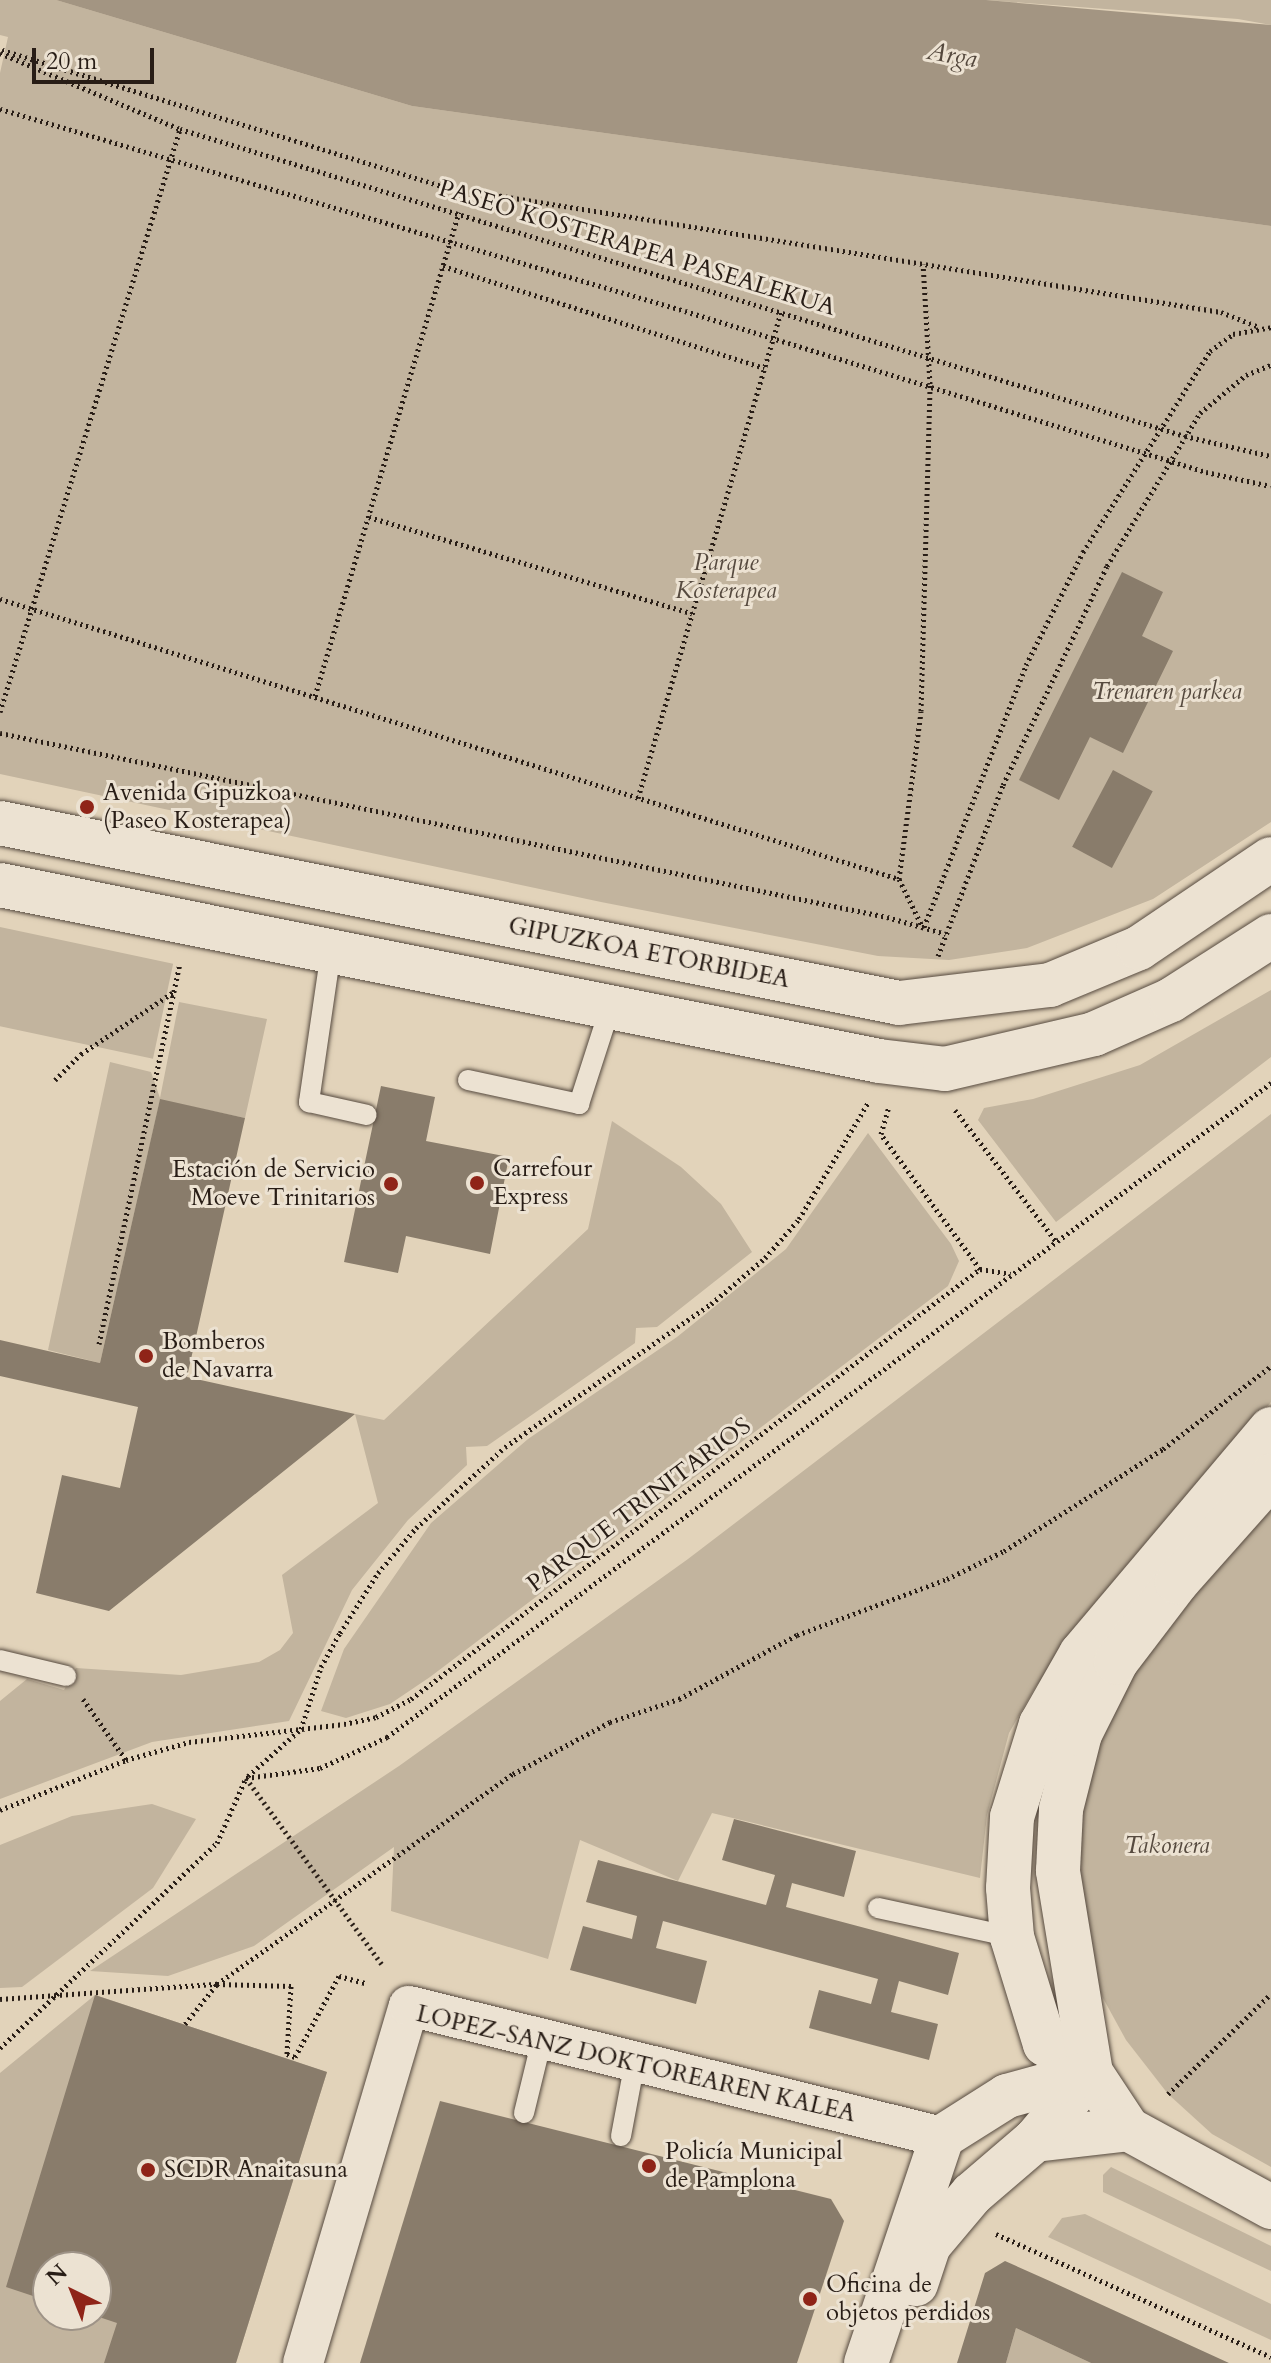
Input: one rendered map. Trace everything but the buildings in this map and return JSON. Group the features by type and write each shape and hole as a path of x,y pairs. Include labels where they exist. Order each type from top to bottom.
{"street":[{"name":"GIPUZKOA ETORBIDEA","path":"0,823 899,1003 1050,985 1139,948 1271,859"},
{"path":"0,885 610,1008 945,1069 1094,1034 1171,1000 1271,936"},
{"path":"1091,2073 1045,2044 1012,1937 1012,1817 1041,1724 1081,1654 1271,1429"},
{"path":"1271,1476 1177,1582 1116,1662 1080,1734 1061,1809 1058,1871 1091,2073 1128,2129 1271,2207"},
{"name":"LOPEZ-SANZ DOKTOREAREN KALEA","path":"303,2363 409,2006 942,2137"},
{"path":"1007,2096 1045,2044"},
{"path":"866,2363 942,2137 1007,2096 1091,2073"},
{"path":"891,2363 929,2245 972,2194 1035,2140 1091,2073"},
{"path":"1035,2140 1128,2129"}],"lane":[{"path":"331,951 309,1102 367,1115"},
{"path":"468,1080 579,1104 610,1008"},
{"path":"0,1660 66,1676"},
{"path":"878,1908 1012,1937"},
{"path":"524,2113 542,2039"},
{"path":"621,2136 635,2061"}],"path":[{"name":"PASEO KOSTERAPEA PASEALEKUA","path":"0,51 180,129 1185,436 1271,456"},
{"path":"0,51 440,186 1221,312 1259,327"},
{"path":"0,109 171,156 930,384 1143,452 1271,486"},
{"path":"0,712 180,129"},
{"path":"315,696 459,212"},
{"path":"923,264 925,356 930,384 921,711 899,879 923,928"},
{"path":"443,266 764,368"},
{"path":"638,798 781,312"},
{"path":"923,928 1026,665 1083,552 1158,427 1210,351 1233,334 1271,327"},
{"path":"932,971 1003,785 1107,566 1185,436 1218,395 1246,375 1271,365"},
{"path":"369,517 692,613"},
{"path":"0,599 899,879"},
{"path":"0,733 946,934"},
{"path":"99,1344 182,955"},
{"path":"55,1080 81,1054 175,991"},
{"path":"246,1778 320,1768 387,1737 1271,1083"},
{"path":"0,2048 217,1843 246,1778 301,1729 321,1667 340,1633 378,1573 416,1528 480,1466 558,1406 711,1304 765,1258 799,1219 868,1102"},
{"path":"955,1110 1056,1241"},
{"path":"881,1134 980,1269 1011,1274"},
{"name":"PARQUE TRINITARIOS","path":"0,1810 126,1760 189,1742 376,1717 411,1699 980,1269"},
{"path":"185,2024 217,1984 513,1774 610,1722 679,1699 797,1635 947,1579 1004,1551 1163,1449 1271,1366"},
{"path":"66,1676 126,1760"},
{"path":"246,1778 384,1967"},
{"path":"0,1999 217,1984 291,1986 287,2054 295,2057 339,1976 366,1983"},
{"path":"1168,2094 1271,1994"},
{"path":"996,2234 1271,2357"}],"green space":[{"name":"Parque Kosterapea","path":"0,0 56,0 412,106 1271,226 1271,822 1153,899 1027,948 949,960 878,956 601,902 0,774 0,73 8,37 0,35"},
{"path":"986,0 1271,0 1271,25 1238,19"},
{"path":"0,927 173,964 153,1059 0,1026"},
{"path":"1271,990 1271,1057 1056,1222 978,1120 984,1108 1033,1099 1140,1065"},
{"path":"179,1002 267,1019 245,1118 160,1100 100,1363 48,1350 110,1062 151,1072 160,1098"},
{"path":"1271,1114 1271,1402 1036,1686 1009,1733 987,1815 980,1878 712,1813 678,1881 580,1840 548,1959 391,1911 394,1847 254,1946 168,1976 90,1971 399,1766 688,1559"},
{"path":"612,1121 681,1167 721,1204 752,1252 657,1327 636,1328 635,1343 487,1446 466,1447 467,1465 408,1520 352,1590 289,1721 152,1742 0,1799 0,1701 27,1679 64,1690 76,1668 181,1675 259,1662 280,1650 293,1633 282,1575 378,1503 355,1414 384,1420 588,1229"},
{"path":"868,1133 951,1244 959,1261 948,1286 430,1677 390,1704 346,1718 321,1711 344,1649 431,1523 528,1439 677,1337 786,1249"},
{"name":"Takonera","path":"1271,1491 1271,2167 1212,2134 1168,2094 1126,2040 1086,1967 1069,1895 1087,1743 1140,1642"},
{"path":"152,1804 196,1819 153,1888 22,1987 0,1988 0,1845 72,1816"},
{"name":"SCDR Anaitasuna","path":"95,1995 327,2072 236,2363 0,2363 0,2073"},
{"path":"1111,2167 1271,2246 1271,2271 1103,2192 1103,2175"},
{"path":"1085,2214 1271,2304 1271,2340 1048,2237 1062,2218"},
{"path":"1016,2328 1091,2363 1006,2363"}],"water":[{"name":"Arga","path":"56,0 986,0 1271,25 1271,226 412,106"}],"place":[{"name":"Avenida Gipuzkoa (Paseo Kosterapea)","path":"87,807"},
{"name":"Carrefour Express","path":"477,1183"},
{"name":"Estación de Servicio Moeve Trinitarios","path":"391,1184"},
{"name":"Bomberos de Navarra","path":"146,1356"},
{"name":"Policía Municipal de Pamplona","path":"649,2166"},
{"name":"SCDR Anaitasuna","path":"148,2170"},
{"name":"Oficina de objetos perdidos","path":"810,2299"}],"park label":[{"name":"Trenaren parkea","path":"1167,692"}]}
